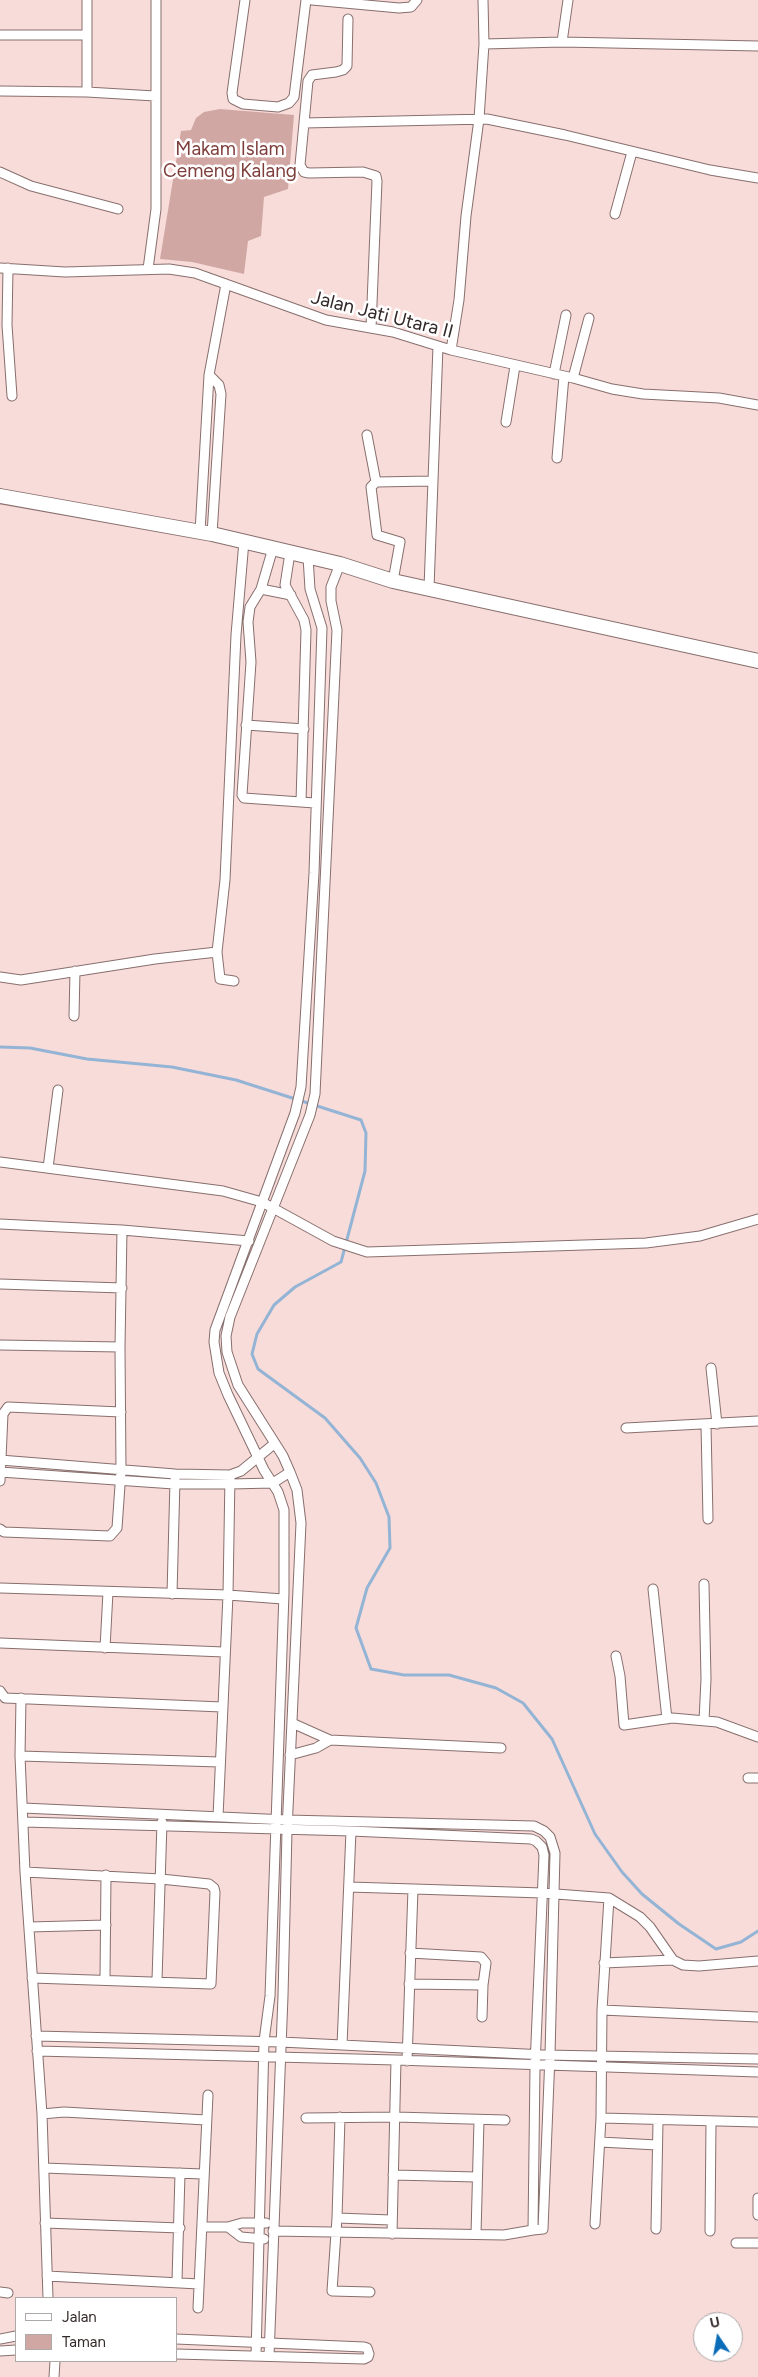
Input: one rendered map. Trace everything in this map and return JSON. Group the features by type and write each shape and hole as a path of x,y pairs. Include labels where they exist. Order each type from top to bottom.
{"main road":[{"path":"0,496 244,541 340,564 393,580 758,661"}],"street":[{"path":"87,0 87,92"},
{"path":"148,269 156,209 156,0"},
{"path":"245,0 232,93 233,99 243,104 278,107 289,103 294,97 306,0"},
{"path":"312,0 399,8 412,7 417,0"},
{"path":"451,350 459,300 479,119 484,44 483,0"},
{"path":"562,42 568,0"},
{"path":"348,19 347,66 343,70 310,77 300,161 302,169 309,173 372,174 377,181 371,328"},
{"path":"0,34 86,35"},
{"path":"484,44 562,42 758,46"},
{"path":"0,92 87,92 155,96"},
{"path":"304,123 479,119 504,122 710,170 758,178"},
{"path":"615,214 632,152"},
{"path":"0,172 31,186 118,209"},
{"path":"4,268 12,396"},
{"name":"Jalan Jati Utara II","path":"4,268 65,272 169,269 195,273 326,320 410,336 451,350 569,377 612,390 643,394 719,398 758,404"},
{"path":"206,533 209,374 226,284"},
{"path":"554,374 566,316"},
{"path":"557,458 569,377 589,318"},
{"path":"429,588 431,482 438,346"},
{"path":"506,422 515,366"},
{"path":"367,435 376,482"},
{"path":"393,580 400,542 379,537 375,531 371,487 376,482 431,482"},
{"path":"234,981 220,979 217,952 225,880 236,635 244,541"},
{"path":"273,548 261,589 250,607 248,622 251,662 241,790 244,798 301,802 330,795"},
{"path":"290,553 285,582 304,620 306,630 301,802"},
{"path":"256,2356 264,2050 270,1996 284,1510 282,1500 273,1483 266,1475 219,1373 215,1355 215,1330 295,1113 301,1087 314,873 322,628 310,588 308,557"},
{"path":"269,2356 287,1820 298,1593 300,1505 290,1472 238,1385 227,1352 226,1336 230,1318 310,1115 315,1094 336,630 331,602 331,587 340,564"},
{"path":"261,589 291,595"},
{"path":"246,725 304,729"},
{"path":"314,873 326,874"},
{"path":"0,976 21,980 217,952"},
{"path":"74,1016 75,971"},
{"path":"303,1046 318,1047"},
{"path":"48,1168 58,1090"},
{"path":"0,1162 210,1189 262,1202 333,1241 359,1251 646,1243 700,1236 758,1219"},
{"path":"0,1224 122,1230 249,1241"},
{"path":"0,1529 4,1532 110,1536 117,1528 121,1471 120,1347 122,1230"},
{"path":"244,1255 254,1259"},
{"path":"232,1282 243,1286"},
{"path":"0,1284 122,1288"},
{"path":"0,1345 120,1347"},
{"path":"711,1368 717,1424"},
{"path":"0,1481 3,1414 8,1407 121,1412"},
{"path":"626,1428 758,1422"},
{"path":"706,1425 708,1519"},
{"path":"218,1817 228,1596 230,1480 274,1444"},
{"path":"0,1460 121,1471 175,1479"},
{"path":"0,1472 120,1481 175,1479 273,1483 290,1472"},
{"path":"172,1594 175,1479"},
{"path":"704,1584 706,1679 704,1721"},
{"path":"0,1588 228,1596 283,1596 298,1593"},
{"path":"653,1589 667,1719"},
{"path":"105,1648 108,1592"},
{"path":"282,1615 297,1616"},
{"path":"0,1643 224,1652"},
{"path":"616,1656 620,1676 624,1725 667,1719 717,1722 758,1737"},
{"path":"0,1691 5,1698 222,1708"},
{"path":"21,1698 20,1756 25,1872 42,2114 48,2297"},
{"path":"292,1723 330,1740 500,1748"},
{"path":"290,1755 316,1748 330,1740"},
{"path":"20,1756 220,1762"},
{"path":"748,1778 758,1778"},
{"path":"23,1808 287,1820 534,1826 544,1831 550,1837 555,1853 554,1894 532,2230"},
{"path":"157,1980 163,1815"},
{"path":"24,1822 287,1831 351,1831 531,1839 542,1846 543,2229 504,2235 273,2231 260,2223 242,2223 228,2227 202,2227"},
{"path":"342,2045 351,1831"},
{"path":"25,1872 161,1879 212,1886 215,1890 211,1984 105,1978 32,1978"},
{"path":"105,1978 106,1875"},
{"path":"349,1887 543,1893 609,1898 640,1917 650,1927 673,1960 682,1965 699,1966 758,1962"},
{"path":"407,2055 413,1889"},
{"path":"595,2224 601,2118 604,1963 609,1898"},
{"path":"29,1927 106,1925"},
{"path":"410,1953 481,1957 486,1963 482,2017"},
{"path":"604,1963 673,1960"},
{"path":"409,1984 483,1985"},
{"path":"602,2010 758,2017"},
{"path":"37,2044 264,2050 342,2045 407,2055 542,2060 601,2066 758,2072"},
{"path":"37,2044 280,2050 396,2060 407,2055 542,2060 601,2055 758,2059"},
{"path":"392,2234 396,2060"},
{"path":"198,2308 208,2095"},
{"path":"42,2114 64,2112 206,2120"},
{"path":"340,2117 337,2218 332,2292 370,2292"},
{"path":"306,2118 395,2117 505,2120"},
{"path":"601,2118 658,2121 758,2122"},
{"path":"476,2234 479,2120"},
{"path":"656,2229 658,2121"},
{"path":"710,2122 710,2231"},
{"path":"600,2142 657,2145"},
{"path":"44,2168 203,2174"},
{"path":"177,2282 180,2174"},
{"path":"393,2174 477,2177"},
{"path":"758,2198 758,2216"},
{"path":"337,2218 392,2220"},
{"path":"45,2223 180,2228"},
{"path":"228,2227 241,2236 260,2239 273,2231"},
{"path":"736,2243 758,2243"},
{"path":"47,2276 199,2284"},
{"path":"0,2339 15,2336"},
{"path":"178,2339 364,2347 367,2348 369,2354 364,2359 178,2354"},
{"path":"0,2351 15,2350"},
{"path":"54,2377 55,2362"}],"green space":[{"name":"Makam Islam Cemeng Kalang","path":"220,109 294,115 288,189 264,197 261,236 248,241 244,274 192,262 160,259 181,131 191,130 196,118 204,112"}],"waterway":[{"path":"0,1047 30,1048 87,1059 172,1067 236,1080 361,1120 366,1133 365,1171 341,1262 295,1287 274,1305 257,1334 252,1354 258,1369 325,1418 360,1458 376,1483 389,1517 390,1548 367,1588 356,1628 371,1669 404,1675 449,1675 496,1688 523,1703 552,1739 595,1834 622,1872 642,1894 679,1924 716,1949 741,1942 758,1931"}]}
